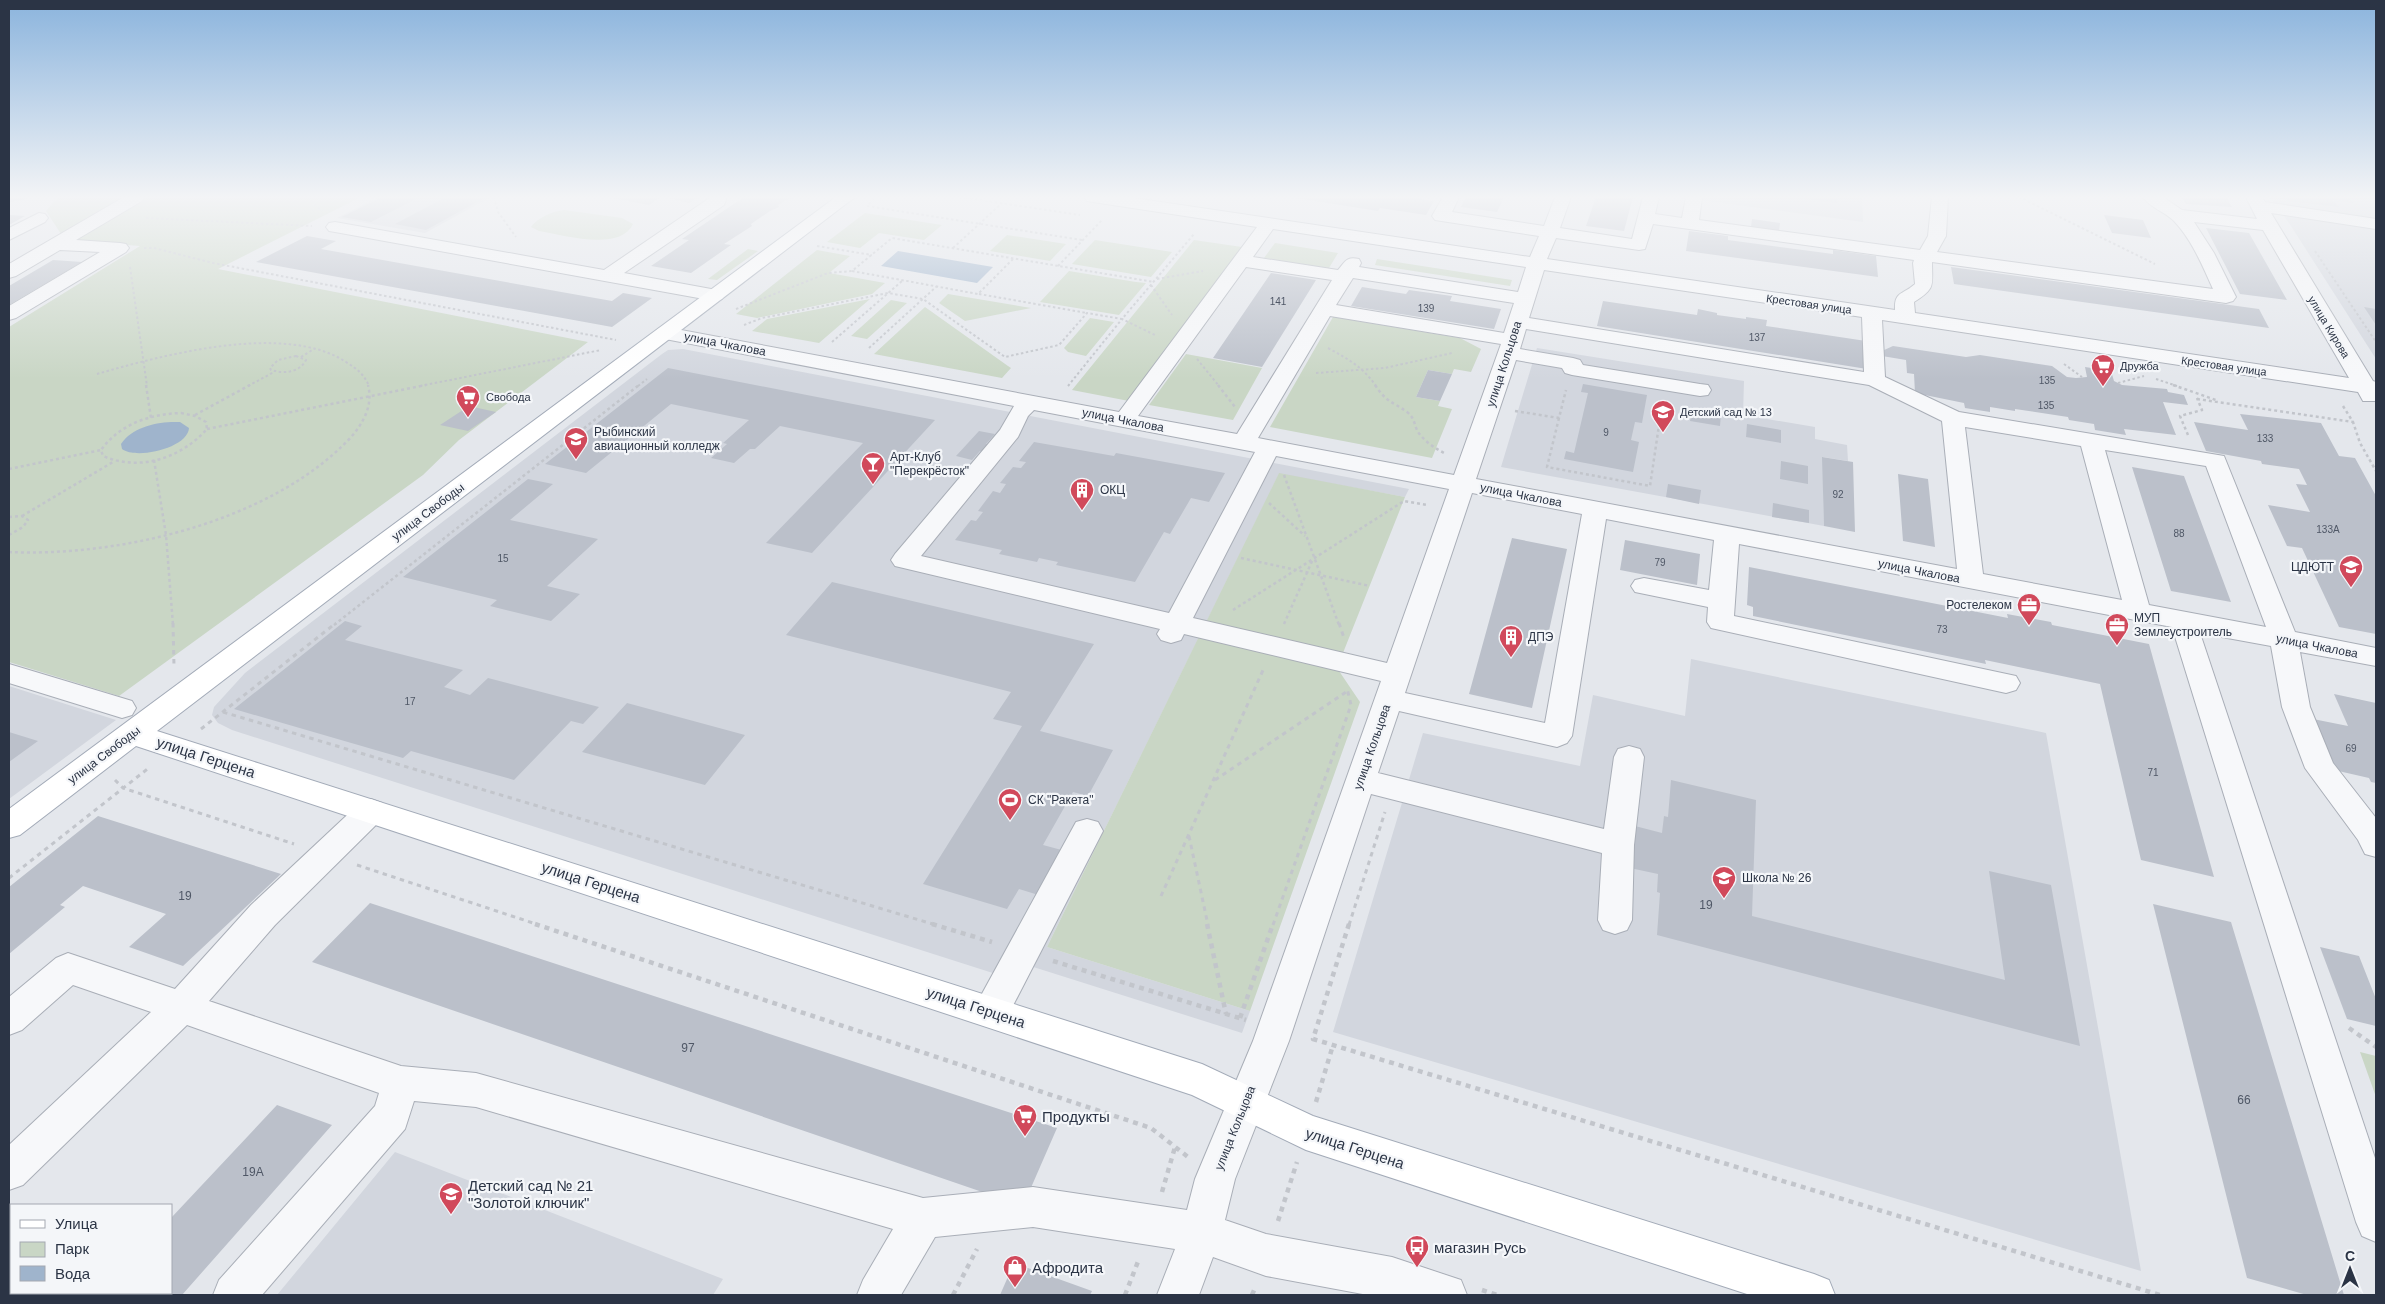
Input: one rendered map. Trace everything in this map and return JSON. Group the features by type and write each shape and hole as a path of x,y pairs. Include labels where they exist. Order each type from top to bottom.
{"main road":[{"name":"улица Свободы","path":"9,826 98,760 128,721 665,333 765,258"},
{"name":"улица Герцена","path":"128,721 176,747 1202,1081 1306,1132 1814,1295"}],"street":[{"path":"9,272 34,258"},
{"path":"9,314 107,258"},
{"path":"506,258 715,295"},
{"path":"607,276 634,258"},
{"path":"1124,420 1244,258"},
{"name":"Крестовая улица","path":"1502,258 2370,387"},
{"name":"улица Кольцова","path":"1178,1295 1202,1234 1215,1179 1275,1028 1462,484 1510,330 1538,258"},
{"path":"1905,318 1904,300 1920,290 1924,284 1922,263 1925,258"},
{"path":"1940,258 2226,297 2206,258"},
{"name":"улица Кирова","path":"2289,258 2370,387 2376,405"},
{"path":"1240,263 1347,270 1510,330 1573,364 1572,369 1700,390"},
{"path":"1248,435 1347,270"},
{"path":"1324,309 1510,330 1875,380 1953,418 2216,461 2284,640 2296,707 2320,768 2372,835 2376,844"},
{"path":"1872,313 1875,380"},
{"name":"улица Чкалова","path":"665,333 1124,420 1248,435 1270,447 2376,657"},
{"path":"1029,402 1018,414 1010,432 904,560 1173,629 1201,630 1346,664 1393,687 1557,736 1595,509"},
{"path":"1953,418 1971,580"},
{"path":"2091,441 2138,612"},
{"path":"1173,629 1270,447"},
{"path":"1727,534 1720,622 2006,683"},
{"path":"1644,586 1722,601"},
{"path":"2183,620 2376,1221"},
{"path":"9,673 128,721"},
{"path":"1615,920 1618,845 1629,757"},
{"path":"1361,780 1618,845"},
{"path":"9,1171 182,1006 263,915 372,811"},
{"path":"991,1012 1087,831"},
{"path":"9,1019 68,968 401,1083 476,1090 923,1218 1033,1206 1202,1234 1266,1255 1334,1269 1392,1278 1446,1295"},
{"path":"234,1295 391,1116 401,1083"},
{"path":"878,1295 923,1218"}],"path":[{"path":"128,258 151,418"},
{"path":"193,258 222,265 617,340"},
{"path":"541,258 551,266"},
{"path":"852,271 868,258"},
{"path":"1006,258 1155,280 1240,263"},
{"path":"1057,266 1065,258"},
{"path":"1065,389 1174,258"},
{"path":"2143,258 2160,266"},
{"path":"2319,258 2376,342"},
{"path":"978,294 1013,259"},
{"path":"733,311 828,273 852,271 1122,319 1187,347 1248,435"},
{"path":"828,345 903,280"},
{"path":"1151,285 1154,289"},
{"path":"865,352 937,286"},
{"path":"738,328 762,318 888,293 923,299 1005,357 1059,345 1087,313"},
{"path":"1285,374 1366,372 1427,361 1510,330"},
{"path":"1307,337 1357,364 1366,372 1382,396 1391,404 1407,412 1414,419 1418,432 1435,450 1443,453"},
{"path":"9,552 60,553 112,547 166,535 241,509 283,489 314,470 340,449 357,431 368,411 371,396 366,378 351,363 336,355 315,349 283,344 245,344 205,348 143,360 97,374"},
{"path":"274,372 270,368 274,362 284,358 301,357 315,349"},
{"path":"207,429 605,349"},
{"path":"195,415 274,372 289,371 300,367 306,362 301,357"},
{"path":"2067,366 2082,377"},
{"path":"1572,369 1546,467 1650,486 1665,384"},
{"path":"2138,373 2146,376"},
{"path":"9,878 649,377"},
{"path":"2154,378 2224,403"},
{"path":"2118,383 2134,379"},
{"path":"2192,385 2202,410 2180,416 2197,458"},
{"path":"2197,399 2353,422"},
{"path":"2342,403 2353,422 2360,443 2376,471"},
{"path":"1512,410 1559,418"},
{"path":"173,414 195,415 206,422 207,429 201,438 189,446 154,460 138,463 114,462 103,456 101,450 104,442 125,427 151,418 173,414"},
{"path":"1240,1018 1351,705 1347,690 1346,645 1282,470 1270,447"},
{"path":"9,469 101,450"},
{"path":"154,460 166,535 175,651 174,666"},
{"path":"9,516 22,516 114,462"},
{"path":"1201,630 1404,501"},
{"path":"9,535 27,523 28,520 22,516"},
{"path":"1214,553 1370,586"},
{"path":"1161,896 1314,558"},
{"path":"1215,780 1347,690"},
{"path":"223,712 1023,951 1226,1014 2160,1295"},
{"path":"98,760 123,788 1151,1128 1215,1179"},
{"path":"1314,1039 1393,788"},
{"path":"1189,835 1226,1014"},
{"path":"953,1295 996,1210"}],"shaded area":[{"path":"2311,258 2376,258 2376,359"},
{"name":"Детский сад № 13","path":"1537,348 1744,381 1743,415 1815,427 1815,439 1847,445 1848,461 1823,457 1824,526 1501,467"},
{"path":"683,349 1409,489 1405,497 1279,474 1047,947 1250,1011 1242,1033 1008,959 999,975 232,730 218,723 212,715 214,707 245,673 662,354 668,350"},
{"name":"Школа № 26","path":"1691,659 2046,733 2141,1271 1333,1032 1423,733 1580,766 1593,695 1685,716"},
{"path":"9,686 116,720 9,799"},
{"name":"Детский сад № 21 \"Золотой ключик\"","path":"395,1152 723,1279 713,1295 277,1295"}],"green space":[{"path":"121,258 240,258 218,269 588,342 459,440 423,475 119,696 9,662 9,327"},
{"path":"736,258 748,258 717,280 708,279"},
{"path":"807,258 848,258 829,273 885,283 872,294 757,318 736,314"},
{"path":"1031,258 1053,258 1050,261"},
{"path":"1078,258 1167,258 1151,277 1072,264"},
{"path":"1179,258 1234,258 1129,401 1072,390"},
{"path":"1264,258 1335,258 1329,268"},
{"path":"1377,259 1512,280 1510,286 1375,265"},
{"path":"1069,271 1146,283 1119,315 1040,302"},
{"path":"948,294 1031,308 965,321 939,303"},
{"path":"870,299 819,343 752,331 767,319"},
{"path":"891,300 907,303 867,339 851,336"},
{"path":"925,307 1011,368 1002,378 874,354"},
{"path":"1333,317 1460,338 1481,349 1471,372 1454,369 1452,374 1428,370 1416,397 1440,401 1438,406 1452,409 1432,458 1270,427"},
{"path":"1090,318 1114,322 1086,356 1068,352 1064,348"},
{"path":"1186,354 1262,368 1233,420 1149,405"},
{"path":"1279,473 1405,497 1337,668 1360,702 1250,1011 1047,947"},
{"path":"2360,1052 2376,1056 2376,1097"}],"water":[{"path":"890,258 939,258 993,267 977,283 881,266"},
{"path":"180,422 189,428 186,435 180,441 171,446 160,450 138,453 122,449 121,444 137,430 150,425"}],"building":[{"path":"264,258 371,258 612,301 623,293 652,298 612,327 256,262"},
{"path":"663,258 713,258 691,273 651,266"},
{"path":"1737,258 1876,258 1878,277"},
{"path":"2221,258 2263,258 2287,300 2240,294"},
{"path":"53,260 82,262 9,305 9,286"},
{"path":"1951,267 2259,309 2269,328 1954,284"},
{"path":"1271,273 1316,280 1262,367 1213,358"},
{"path":"1362,287 1406,294 1409,290 1452,296 1450,301 1501,309 1494,329 1351,306"},
{"path":"1603,301 1697,315 1698,309 1717,313 1717,315 1767,320 1766,326 1866,341 1867,369 1597,326"},
{"path":"2364,307 2376,309 2376,325"},
{"path":"1893,346 1966,357 1980,355 2052,366 2067,377 2087,377 2085,367 2111,371 2114,381 2122,385 2167,389 2168,392 2184,395 2188,405 2163,402 2176,435 2124,429 2126,435 2095,430 2094,424 2069,420 2068,417 2015,409 2015,411 1990,407 1990,412 1965,408 1964,403 1915,393 1914,374 1907,373 1906,360 1882,356 1882,351"},
{"name":"Рыбинский авиационный колледж","path":"668,368 935,420 812,553 766,543 863,443 780,426 755,449 750,449 734,463 711,458 727,444 723,443 749,420 671,404 586,473 545,464"},
{"path":"1428,370 1452,374 1440,401 1416,397"},
{"path":"1583,384 1647,395 1642,423 1635,422 1631,440 1639,442 1633,472 1564,459 1566,451 1574,453 1588,393 1581,392"},
{"name":"Свобода","path":"469,406 496,412 468,431 440,425"},
{"path":"1692,409 1721,414 1720,426 1690,421"},
{"path":"2240,414 2321,423 2339,456 2355,458 2376,496 2376,634 2339,627 2302,548 2287,546 2268,505 2310,512 2296,484 2307,485 2299,469 2262,464 2261,461 2206,451 2194,422 2248,430"},
{"path":"1747,424 1781,430 1781,443 1746,437"},
{"path":"979,431 995,434 986,444 990,445 984,452 980,451 972,460 956,456"},
{"name":"ОКЦ","path":"1034,442 1114,456 1116,453 1225,473 1209,502 1191,498 1170,534 1164,532 1135,582 1056,565 1058,562 1039,558 1037,562 999,554 1002,550 955,540 971,520 976,521 983,512 978,511 993,491 1000,493 1006,484 1000,483 1013,467 1021,468 1026,462 1019,461"},
{"path":"1822,457 1853,462 1855,532 1824,526"},
{"path":"1781,461 1808,466 1808,484 1780,479"},
{"path":"2132,467 2184,476 2231,602 2171,591"},
{"path":"1898,474 1928,479 1935,547 1903,541"},
{"path":"528,479 553,484 510,520 598,539 547,586 580,594 551,621 490,606 497,600 403,577"},
{"path":"1668,484 1701,490 1699,504 1666,497"},
{"path":"1773,503 1809,510 1809,523 1772,517"},
{"name":"ДПЭ","path":"1512,538 1567,549 1532,708 1469,694"},
{"path":"1625,540 1700,554 1697,585 1620,570"},
{"path":"1749,567 2008,618 2007,614 2051,622 2052,625 2149,644 2214,877 2141,860 2100,684 1985,660 1986,664 1753,616 1753,607 1747,605"},
{"path":"832,582 1094,644 1040,731 1113,750 1088,796 1073,792 1043,845 1069,852 1045,897 1019,889 1007,909 923,884 1022,726 993,719 1011,692 786,635"},
{"path":"345,621 362,626 345,640 463,670 444,687 470,695 488,678 599,707 583,724 571,721 514,780 411,751 403,758 234,709"},
{"path":"2334,694 2376,703 2376,783 2371,782 2369,778 2334,770 2313,719 2348,726"},
{"path":"627,703 745,735 705,785 582,752"},
{"path":"9,732 38,741 9,762"},
{"path":"1671,780 1756,800 1752,916 2005,980 1989,871 2051,885 2080,1046 1657,935 1660,893 1657,892 1658,874 1630,868 1635,826 1662,833 1664,816 1668,817"},
{"path":"98,816 281,874 183,966 129,947 166,914 83,886 60,905 65,907 9,954 9,887"},
{"path":"370,903 1057,1128 1023,1206 312,962"},
{"path":"2153,904 2231,922 2344,1295 2307,1295 2247,1278"},
{"path":"2320,947 2359,956 2376,999 2376,1026 2347,1019"},
{"path":"277,1105 332,1125 182,1295 100,1295 172,1294 172,1217"},
{"path":"1014,1263 1092,1291 1090,1295 1000,1295"}],"place":[{"name":"Дружба","path":"2103,387"},
{"name":"Свобода","path":"468,418"},
{"name":"Детский сад № 13","path":"1663,433"},
{"name":"Рыбинский авиационный колледж","path":"576,460"},
{"name":"Арт-Клуб \"Перекрёсток\"","path":"873,485"},
{"name":"ОКЦ","path":"1082,511"},
{"name":"ЦДЮТТ","path":"2351,588"},
{"name":"Ростелеком","path":"2029,626"},
{"name":"МУП Землеустроитель","path":"2117,646"},
{"name":"ДПЭ","path":"1511,658"},
{"name":"СК \"Ракета\"","path":"1010,821"},
{"name":"Школа № 26","path":"1724,899"},
{"name":"Продукты","path":"1025,1137"},
{"name":"Детский сад № 21 \"Золотой ключик\"","path":"451,1215"},
{"name":"магазин Русь","path":"1417,1268"},
{"name":"Афродита","path":"1015,1288"}]}
